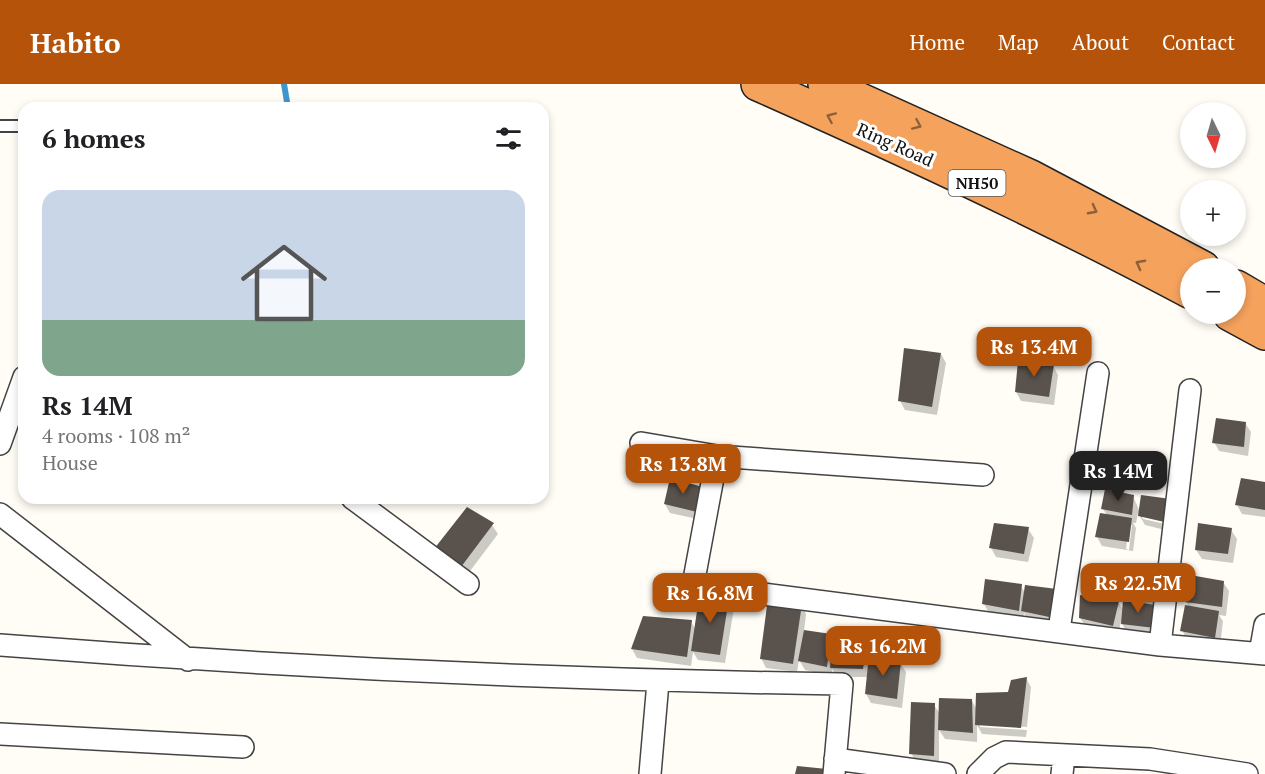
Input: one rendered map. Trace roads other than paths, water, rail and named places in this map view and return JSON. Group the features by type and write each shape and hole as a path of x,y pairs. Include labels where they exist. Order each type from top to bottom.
{"highway":[{"name":"Ring Road","path":"758,84 945,167 1100,243 1180,286"},
{"name":"Ring Road","path":"825,84 1031,177 1184,258"},
{"path":"1246,293 1265,304"},
{"path":"1246,323 1265,333"}],"street":[{"path":"1059,630 1098,373"},
{"path":"1160,645 1190,390"},
{"path":"0,444 18,394"},
{"path":"641,443 717,456 983,475"},
{"path":"717,456 693,585 1059,630 1160,645 1263,654 1265,625"},
{"path":"360,504 468,584"},
{"path":"0,514 188,660"},
{"path":"0,645 188,660 658,682 842,684 835,766 945,774"},
{"path":"650,774 658,682"},
{"path":"0,734 243,747"},
{"path":"978,774 994,758 1006,752 1063,765 1150,767 1246,774"}],"lane":[{"path":"0,126 18,126"}],"waterway":[{"path":"284,84 287,102"}]}
